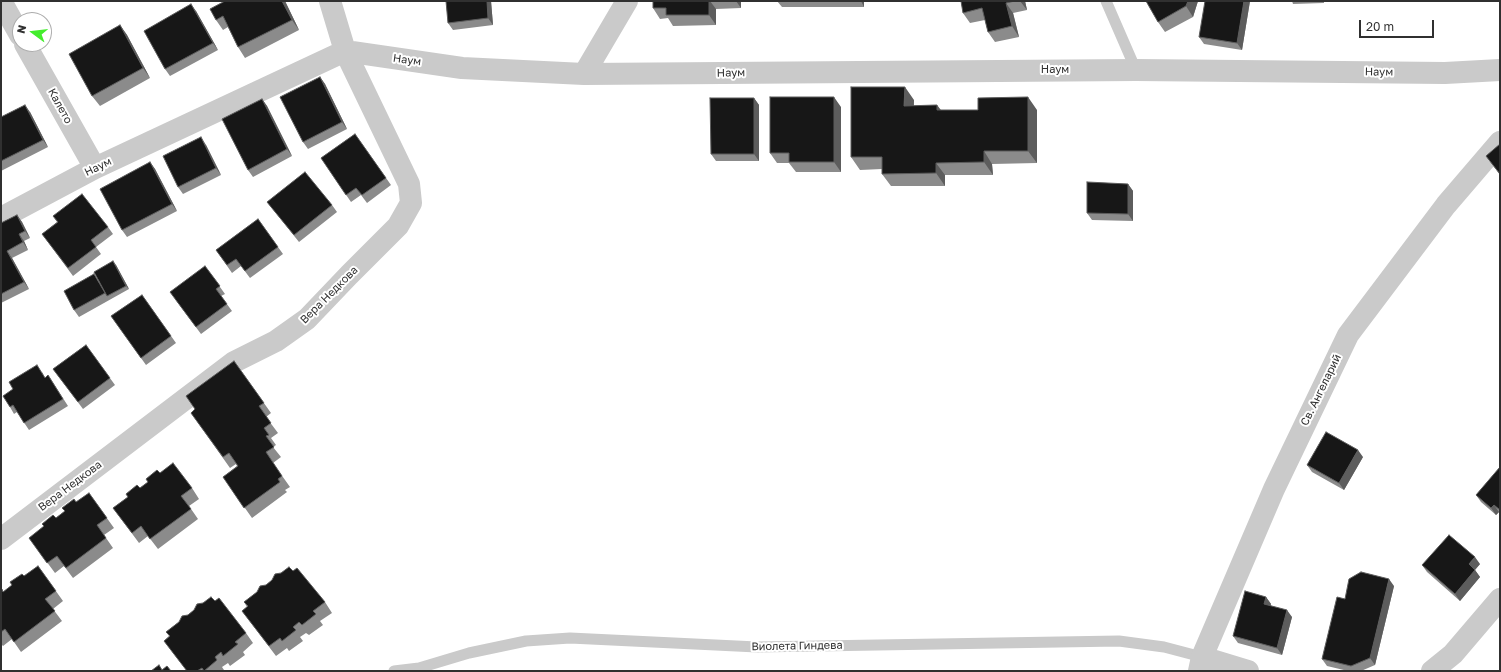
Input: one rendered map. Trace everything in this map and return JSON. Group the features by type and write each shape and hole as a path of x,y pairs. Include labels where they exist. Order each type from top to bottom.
{"street":[{"path":"1,1 12,21"},
{"name":"Вера Недкова","path":"1,538 234,362 276,341 307,319 349,274 398,226 411,204 409,184 345,51 330,1"},
{"path":"584,74 627,1"},
{"name":"Наум","path":"1,218 95,168 345,51 462,68 584,74 1136,70 1445,72 1500,70"},
{"name":"Калето","path":"30,52 95,168"},
{"name":"Св. Ангеларий","path":"1200,664 1274,489 1348,335 1446,204 1500,142"},
{"path":"1432,671 1453,654 1500,599"},
{"path":"1200,664 1248,671"}],"lane":[{"path":"1106,1 1136,70"},
{"name":"Виолета Гиндева","path":"394,671 418,668 469,653 526,642 570,638 757,647 1119,641 1164,647 1200,664"}],"building":[{"path":"225,1 282,1 292,20 238,47 223,16 216,20 210,9"},
{"path":"446,1 487,1 488,18 448,23"},
{"path":"653,1 709,1 709,15 666,15 666,8 653,8"},
{"path":"961,1 1015,1 1006,3 1012,26 988,32 982,8 963,13"},
{"path":"1146,1 1188,1 1186,6 1158,22"},
{"path":"1205,1 1244,1 1237,43 1199,37"},
{"path":"191,4 213,43 165,69 144,31"},
{"path":"120,25 143,68 92,96 69,54"},
{"path":"320,77 342,122 303,142 280,97"},
{"path":"851,87 905,87 904,106 937,105 937,110 978,110 978,98 1028,97 1028,151 984,151 984,162 936,163 936,173 882,174 882,157 851,157"},
{"path":"770,97 834,97 834,162 789,162 789,153 770,153"},
{"path":"710,98 754,98 754,154 711,154"},
{"path":"262,99 287,149 248,170 222,119"},
{"path":"25,105 43,140 1,161 1,117"},
{"path":"355,134 386,178 362,195 356,188 346,195 321,158"},
{"path":"201,137 216,168 178,187 163,156"},
{"path":"1500,144 1500,174 1486,156"},
{"path":"150,162 172,204 122,230 100,189"},
{"path":"305,172 332,205 294,235 267,202"},
{"path":"1087,182 1128,184 1128,214 1087,213"},
{"path":"82,194 108,227 91,240 96,247 68,268 42,234 58,222 53,216"},
{"path":"17,215 25,231 19,234 23,242 7,251 24,282 1,294 1,223"},
{"path":"258,219 278,247 245,271 236,259 227,265 216,250"},
{"path":"113,261 126,286 107,296 94,272"},
{"path":"205,266 220,286 216,289 227,304 196,327 170,292"},
{"path":"94,274 105,293 74,310 64,291"},
{"path":"142,295 171,336 141,358 111,316"},
{"path":"86,345 110,378 78,402 53,369"},
{"path":"234,361 264,403 259,406 271,423 264,428 269,435 266,436 274,447 266,452 282,476 278,479 280,482 244,508 223,477 238,466 229,453 223,457 191,413 195,409 186,396"},
{"path":"37,365 45,378 48,375 63,399 24,423 13,405 10,407 3,396 13,389 9,382"},
{"path":"1326,432 1358,450 1339,483 1307,465"},
{"path":"173,463 192,488 181,496 191,509 150,539 141,526 132,533 113,508 128,497 126,494 137,485 140,488 148,482 146,479 157,470 160,473"},
{"path":"1500,467 1500,510 1494,505 1491,508 1476,495"},
{"path":"89,493 107,518 97,525 106,538 66,568 57,556 47,563 29,538 44,526 42,524 53,515 56,518 65,511 62,508 74,499 76,502"},
{"path":"1449,535 1475,557 1469,564 1475,570 1455,594 1422,565"},
{"path":"38,566 56,591 45,599 55,611 14,642 5,629 1,632 1,590 2,589 3,592 12,585 10,582 22,574 24,576"},
{"path":"289,567 293,571 297,568 325,602 313,611 316,614 302,625 299,622 293,627 296,630 282,641 280,638 269,646 242,611 248,606 244,602 257,592 260,586 266,585 272,580 275,574 281,573"},
{"path":"1361,572 1389,579 1370,658 1351,666 1322,659 1337,597 1345,599 1349,579"},
{"path":"1245,591 1266,597 1264,604 1287,610 1277,648 1233,636"},
{"path":"211,597 215,601 219,598 246,633 235,642 238,644 223,656 221,652 215,657 217,660 204,671 202,668 197,671 187,671 164,641 170,636 166,632 179,622 182,616 188,615 194,610 197,604 203,603"},
{"path":"159,665 162,670 167,666 171,671 151,671"}]}
